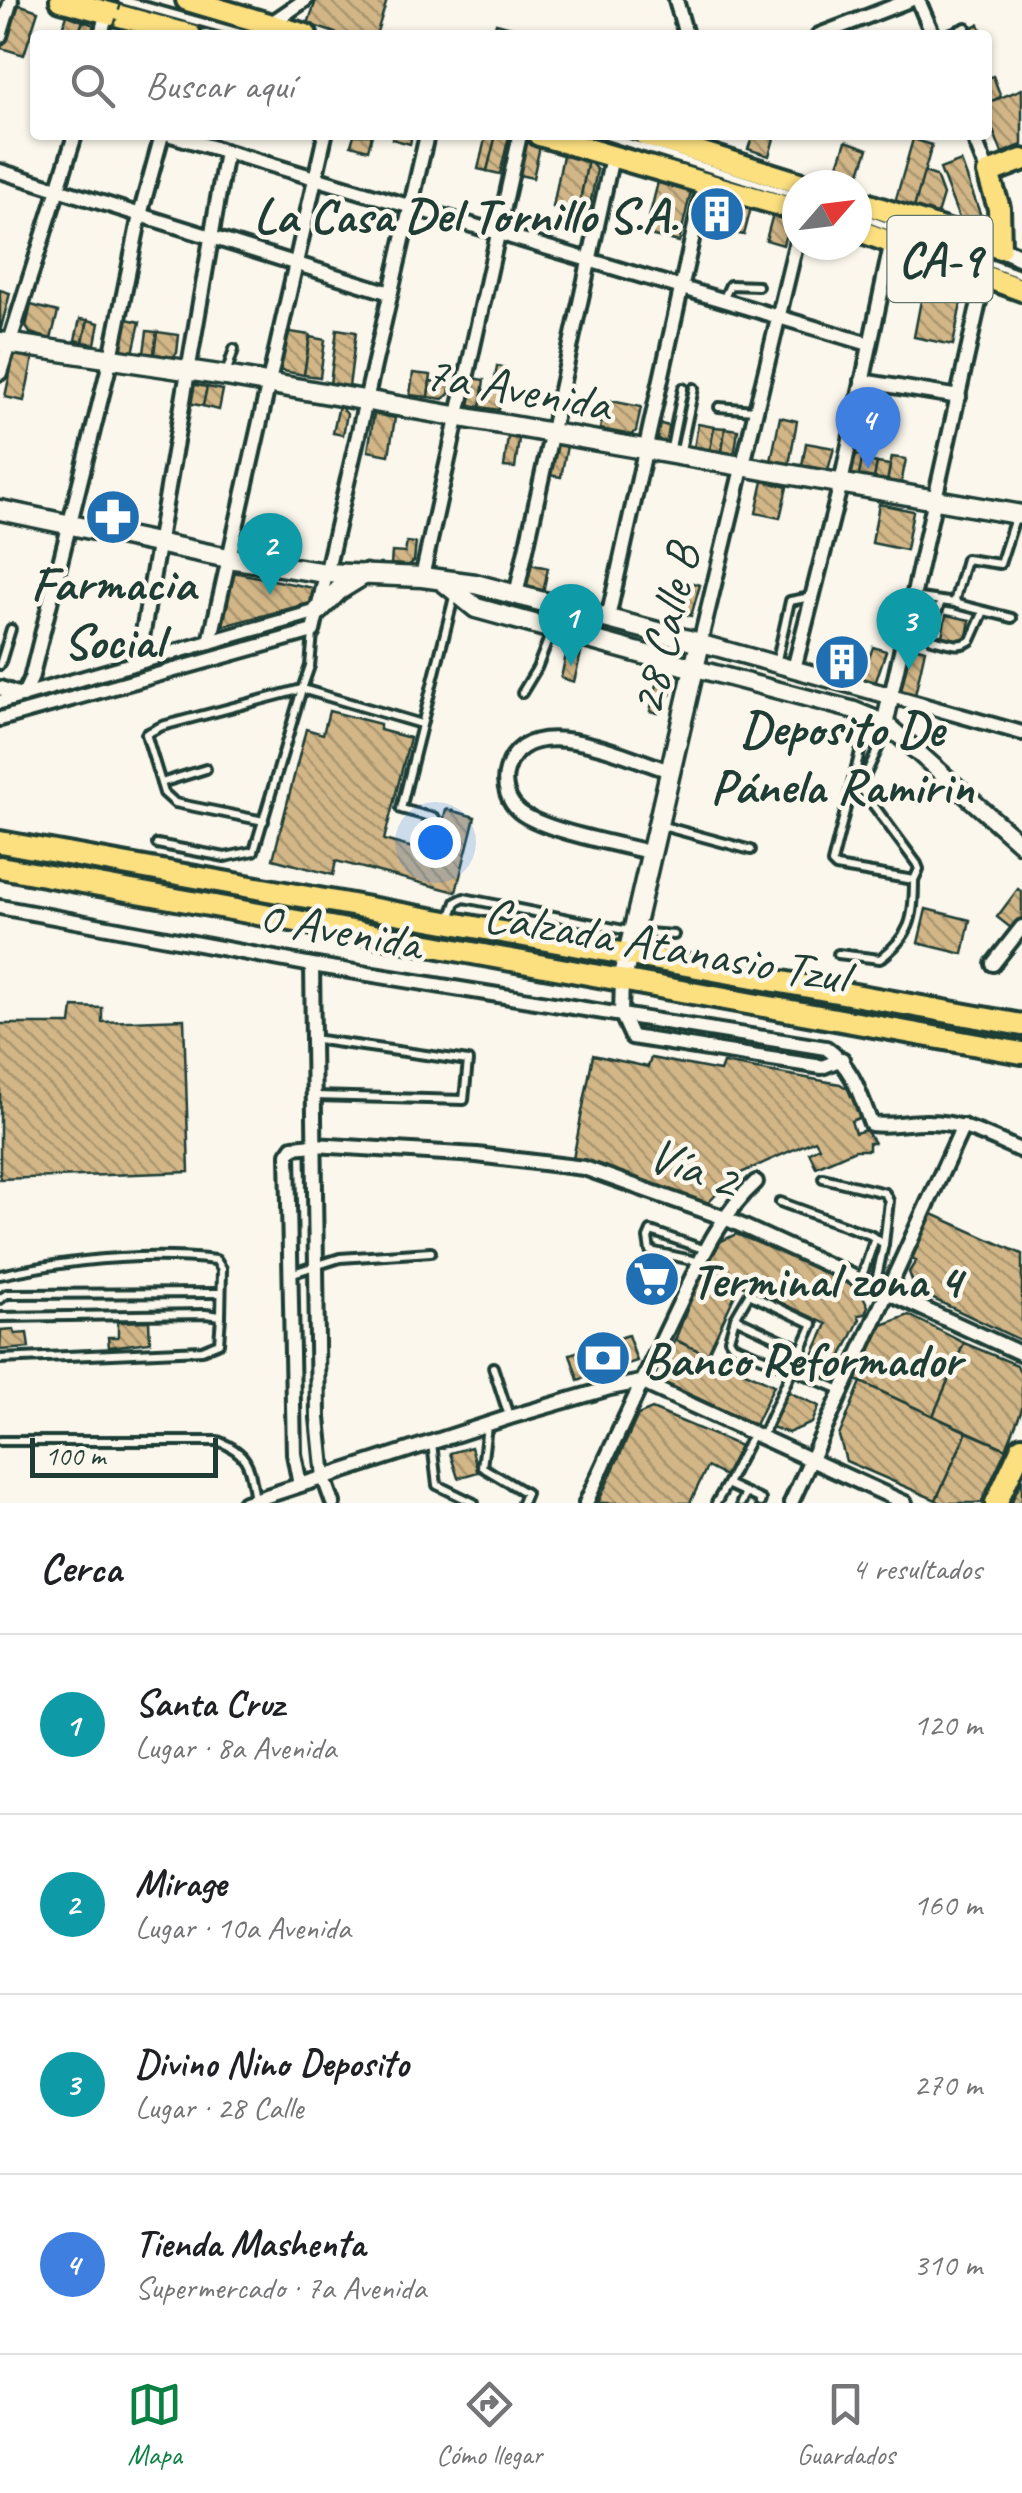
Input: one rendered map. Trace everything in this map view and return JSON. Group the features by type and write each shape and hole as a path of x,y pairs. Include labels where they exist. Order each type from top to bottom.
{"main road":[{"path":"61,0 173,30"},
{"path":"187,0 290,30"},
{"path":"555,140 782,205"},
{"path":"690,142 782,176"},
{"path":"1000,248 1000,208 988,173 1022,160"},
{"name":"CA-9","path":"872,206 1000,248"},
{"name":"CA-9","path":"872,235 1022,290"},
{"name":"7a Avenida","path":"4,343 186,369 1019,514"},
{"path":"0,510 228,558 326,573 422,577 516,594 700,643"},
{"path":"318,611 339,590 365,574"},
{"path":"452,585 476,608 694,668"},
{"name":"28 Calle B","path":"622,980 700,643"},
{"name":"Calzada Atanasio Tzul","path":"0,842 450,920 631,942 1022,1025"},
{"name":"Calzada Atanasio Tzul","path":"0,867 1022,1053"},
{"path":"996,1503 1022,1447"}],"street":[{"path":"0,36 11,0"},
{"path":"270,24 305,0"},
{"path":"676,0 685,30"},
{"path":"832,30 910,0"},
{"path":"918,0 930,30"},
{"path":"0,373 4,343 73,140"},
{"path":"23,696 31,679 161,140"},
{"path":"187,140 869,344"},
{"path":"210,642 323,140"},
{"path":"0,719 313,631 425,140"},
{"path":"422,577 519,140"},
{"path":"975,140 988,173"},
{"path":"138,661 226,152"},
{"path":"516,594 612,157"},
{"path":"0,171 390,293"},
{"path":"608,618 705,182"},
{"path":"794,670 840,483 892,241"},
{"name":"CA-9","path":"1000,248 1022,258"},
{"name":"28 Calle B","path":"700,643 792,260"},
{"path":"885,723 984,275"},
{"path":"862,381 959,396"},
{"path":"0,702 318,611"},
{"path":"700,643 1022,732"},
{"path":"694,668 885,723 1022,846"},
{"path":"0,688 23,696"},
{"path":"652,853 538,822 519,811 508,798 504,779 520,746 542,738 563,738 670,772"},
{"name":"0 Avenida","path":"0,907 312,965 826,1048 842,1059"},
{"path":"993,964 1022,926"},
{"path":"312,965 318,1418 324,1478 333,1503"},
{"name":"28 Calle B","path":"622,980 621,1014 632,1037 822,1067 842,1059"},
{"path":"842,1059 872,1124 896,1127 926,1121 963,1126 1022,1152"},
{"path":"791,1503 881,1290 963,1126"},
{"path":"300,1486 294,1454 288,1154 292,1146 314,1145"},
{"name":"Vía 2","path":"314,1145 476,1155 584,1168 725,1218 1022,1354"},
{"path":"586,1503 704,1256 725,1218 756,1182"},
{"path":"250,1501 510,1417 642,1382 905,1503"}],"lane":[{"path":"114,12 218,30"},
{"path":"959,30 966,27"},
{"path":"619,140 782,191"},
{"path":"872,220 1022,275"},
{"path":"723,301 730,285 758,286"},
{"path":"226,376 234,349"},
{"path":"675,455 683,388"},
{"path":"675,455 694,388"},
{"path":"719,408 755,410"},
{"path":"957,604 964,562 969,559 1000,564 1019,514"},
{"path":"436,818 401,809 452,585"},
{"path":"776,664 790,601 812,597"},
{"path":"912,597 1012,618"},
{"path":"941,601 930,634 932,639 948,643 960,645 971,640 984,611"},
{"path":"0,665 11,629"},
{"path":"522,694 552,629"},
{"path":"157,844 232,858 254,852 310,666 313,631"},
{"path":"264,822 175,803 164,793 146,734 162,726 302,689 421,724"},
{"path":"868,716 832,863 836,867 914,880"},
{"path":"838,954 880,959 903,942 914,910 917,864 860,786 885,723"},
{"path":"863,741 879,744"},
{"path":"161,783 206,769"},
{"path":"658,824 751,850"},
{"path":"631,942 674,935"},
{"path":"313,1040 468,1062 464,1100 314,1096"},
{"path":"824,1178 885,1192 888,1200 881,1290"},
{"path":"780,1202 884,1244"},
{"path":"651,1230 704,1256 650,1252 651,1230"},
{"path":"861,1280 875,1238"},
{"path":"290,1274 340,1258 431,1252"},
{"path":"0,1275 39,1266 158,1257 216,1260 222,1269 219,1343 202,1350 0,1359"},
{"path":"0,1298 7,1294 220,1293"},
{"path":"716,1503 758,1434 793,1369 803,1350 813,1324 749,1294 734,1318 729,1339 733,1345 793,1369 842,1390"},
{"path":"0,1317 221,1316"},
{"path":"734,1318 803,1350"},
{"path":"493,1367 510,1417"},
{"path":"488,1424 482,1468 526,1493 522,1503"},
{"path":"0,1441 218,1441 237,1448 248,1460 250,1501"},
{"path":"432,1443 437,1486 474,1503"},
{"path":"727,1484 761,1500 760,1503"},
{"path":"741,1503 746,1493"}],"building":[{"path":"316,0 387,0 378,30 326,30 308,24"},
{"path":"21,5 38,11 24,55 1,48 13,9"},
{"path":"67,15 83,21 80,30 61,30"},
{"path":"83,21 94,25 92,30 80,30"},
{"path":"496,23 515,28 514,30 494,30"},
{"path":"992,76 1001,97 992,101"},
{"path":"1022,89 1022,145 1002,153 992,128 992,101"},
{"path":"352,140 371,140 368,150 351,145"},
{"path":"485,140 495,140 487,171 478,169"},
{"path":"495,140 508,140 500,174 487,171"},
{"path":"522,140 541,140 533,178 514,174"},
{"path":"751,140 774,140 769,156 748,149"},
{"path":"913,140 932,145 913,212 894,206"},
{"path":"846,141 868,149 861,170 836,170"},
{"path":"563,155 588,160 578,212 553,207"},
{"path":"588,160 597,170 588,215 578,212"},
{"path":"961,161 986,230 983,233 962,226 940,169"},
{"path":"924,172 936,176 943,195 936,218 913,212"},
{"path":"659,178 692,187 679,242 645,234"},
{"name":"La Casa Del Tornillo S.A.","path":"706,193 737,200 729,236 698,228"},
{"path":"737,200 752,204 744,235 729,232"},
{"path":"774,210 782,212 782,245 766,240"},
{"path":"0,290 10,293 0,332"},
{"path":"922,295 961,303 953,345 914,337"},
{"path":"31,305 58,312 51,339 30,333 26,327"},
{"path":"122,318 140,322 133,353 119,350"},
{"path":"80,319 88,320 83,342 75,340"},
{"path":"88,320 99,323 95,344 83,342"},
{"path":"337,329 356,332 349,387 330,384"},
{"path":"147,331 157,332 154,354 144,353"},
{"path":"284,331 310,335 304,375 278,370"},
{"path":"157,332 179,335 173,357 154,354"},
{"path":"310,337 325,340 320,377 304,375"},
{"path":"14,354 33,358 24,401 5,397"},
{"path":"497,366 506,368 499,410 480,407 483,390 493,392"},
{"path":"413,373 431,375 428,397 410,395"},
{"path":"466,377 484,380 480,407 467,404 463,397"},
{"path":"430,381 451,385 449,394 443,399 428,397"},
{"path":"190,384 207,387 203,406 183,402"},
{"path":"207,387 223,390 219,410 203,406"},
{"path":"606,400 641,407 632,435 600,429"},
{"path":"339,405 347,414 343,435 333,433"},
{"path":"374,414 395,418 389,455 368,451"},
{"path":"780,417 797,421 789,465 771,461"},
{"path":"657,423 673,427 670,443 660,441 655,433"},
{"path":"698,424 714,427 710,451 694,448"},
{"path":"714,427 725,428 722,453 710,451"},
{"path":"725,428 738,430 735,451 729,454 722,453"},
{"path":"508,437 519,439 515,468 504,467"},
{"path":"550,442 567,446 561,477 544,474"},
{"path":"806,443 834,448 828,470 802,466"},
{"path":"850,453 863,456 859,476 846,468"},
{"path":"892,457 906,459 901,484 887,482"},
{"path":"862,459 877,463 874,479 859,476"},
{"path":"877,463 890,465 887,482 874,479"},
{"path":"763,481 787,487 780,518 756,513"},
{"name":"Farmacia Social","path":"107,503 123,505 120,530 103,528"},
{"path":"879,504 913,511 906,550 872,543"},
{"path":"407,542 416,543 414,561 408,566 391,564 392,552 405,553"},
{"path":"526,563 548,568 543,593 528,589 522,581"},
{"path":"233,572 313,588 310,603 223,626"},
{"path":"682,580 700,585 691,616 673,610"},
{"path":"946,615 970,620 966,641 942,636"},
{"path":"903,644 925,650 915,695 893,690"},
{"name":"Deposito De Pánela Ramirin","path":"873,647 886,651 874,687 830,673 835,657 866,667"},
{"path":"567,650 581,653 574,682 561,678"},
{"path":"661,669 669,670 674,678 670,695 663,693 658,713 650,711"},
{"path":"329,711 380,724 380,730 410,738 384,840 435,854 446,809 475,817 456,892 336,861 333,875 273,859 306,729 323,734"},
{"path":"1018,889 1022,892 1022,923 1016,932 997,917"},
{"path":"926,909 970,920 963,954 918,943"},
{"path":"73,1007 102,1008 102,1022 184,1019 189,1172 0,1179 0,1024 71,1024"},
{"path":"593,1055 648,1067 651,1058 720,1071 723,1063 840,1084 851,1096 858,1094 864,1116 851,1121 855,1133 866,1130 874,1143 869,1143 869,1150 855,1150 816,1167 809,1152 819,1147 815,1140 734,1176 707,1204 573,1159"},
{"path":"930,1213 1022,1254 1022,1341 923,1294 918,1297 909,1272 916,1261 907,1257"},
{"path":"736,1234 858,1284 853,1297 863,1296 868,1306 865,1314 858,1315 860,1319 831,1378 808,1366 827,1324 740,1284 707,1355 675,1340 710,1251 715,1244"},
{"path":"909,1315 964,1343 933,1416 856,1380 882,1325"},
{"path":"149,1321 150,1342 109,1347 108,1337 118,1337 118,1322"},
{"path":"14,1329 15,1334 27,1333 29,1348 0,1350 1,1330"},
{"name":"Banco Reformador","path":"628,1335 637,1361 578,1380 570,1354"},
{"path":"675,1340 774,1385 755,1425 665,1383 662,1363"},
{"path":"964,1343 1017,1365 1022,1377 1022,1409 1006,1449 933,1416"},
{"path":"861,1382 967,1432 936,1500 846,1461 839,1436"},
{"path":"784,1390 819,1406 812,1423 788,1433 769,1426"},
{"path":"652,1409 740,1446 725,1476 707,1467 690,1503 598,1503 638,1415"},
{"path":"967,1432 1006,1449 981,1503 941,1503 936,1500"},
{"path":"471,1447 478,1472 458,1478 450,1453"},
{"path":"1022,1479 1022,1503 1011,1503"}],"place":[{"name":"La Casa Del Tornillo S.A.","path":"717,214"},
{"name":"Tienda Mashenta","path":"868,469"},
{"name":"Farmacia Social","path":"113,517"},
{"name":"Mirage","path":"270,595"},
{"name":"Deposito De Pánela Ramirin","path":"842,662"},
{"name":"Santa Cruz","path":"571,666"},
{"name":"Divino Nino Deposito","path":"909,670"},
{"name":"Terminal zona 4","path":"652,1279"},
{"name":"Banco Reformador","path":"603,1358"}]}
